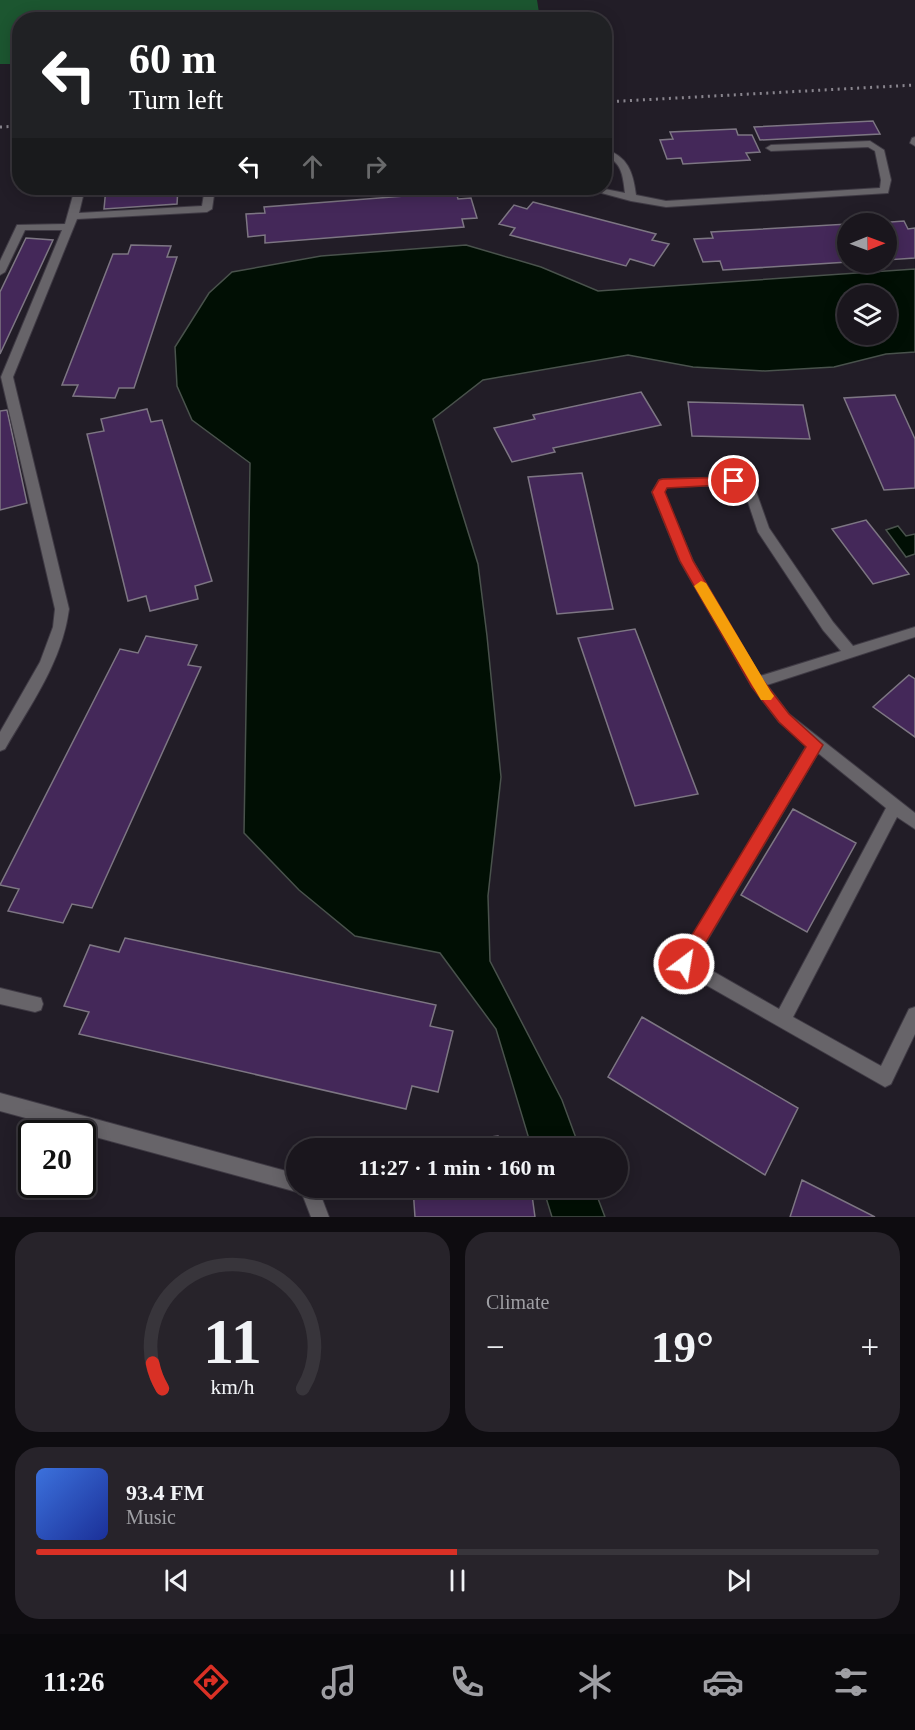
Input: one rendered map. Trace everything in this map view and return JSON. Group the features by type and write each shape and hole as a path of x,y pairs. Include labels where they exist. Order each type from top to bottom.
{"lane":[{"path":"612,194 666,204 885,191 886,180 879,150 870,144 771,148"},
{"path":"612,154 623,161 631,198"},
{"path":"0,745 51,654 61,628 62,609 6,399 7,377 71,221 78,195"},
{"path":"0,272 21,226 207,209 209,195"},
{"path":"850,652 828,626 763,529 748,483 734,481 663,483 658,492 687,561 757,683 784,718 815,745 915,822"},
{"path":"757,683 915,632"},
{"path":"815,745 684,964 885,1078 915,1015"},
{"path":"782,1020 895,806"},
{"path":"0,996 36,1004"},
{"path":"0,1102 286,1180"},
{"path":"313,1198 320,1217"}],"green space":[{"path":"0,0 537,0 539,12 12,12 12,64 0,64"}],"shaded area":[{"path":"466,245 541,267 598,291 857,273 897,273 897,270 915,269 915,352 886,354 834,367 765,371 693,367 628,355 483,380 433,419 478,564 487,636 501,777 488,896 490,961 562,1100 576,1138 529,1138 496,1029 440,953 355,936 299,890 244,833 250,463 192,420 177,386 175,347 209,293 232,272 321,256"},
{"path":"898,526 906,536 915,534 915,554 906,557 886,530"},
{"path":"546,1198 598,1198 605,1217 552,1217"}],"building":[{"path":"873,121 880,134 760,140 754,127"},
{"path":"736,129 738,135 752,135 760,152 746,153 750,160 683,164 681,158 667,159 660,140 673,139 670,132"},
{"path":"105,195 178,195 177,204 104,209"},
{"path":"418,195 457,195 458,199 471,198 477,218 462,219 464,227 265,243 265,235 248,237 246,214 265,213 264,207"},
{"path":"533,202 656,234 652,240 669,244 654,266 630,259 626,266 510,235 515,228 499,224 514,205 527,209"},
{"path":"904,221 908,229 915,228 915,258 897,259 897,222"},
{"path":"837,225 837,263 723,270 720,261 703,262 694,239 713,238 711,232"},
{"path":"26,238 53,240 0,354 0,292"},
{"path":"131,245 171,246 167,257 177,257 134,388 119,388 115,398 73,396 78,385 62,385 113,254 128,254"},
{"path":"641,392 661,425 553,448 555,452 512,462 494,428 535,419 533,415"},
{"path":"895,395 915,439 915,488 884,490 844,398"},
{"path":"688,402 803,405 810,439 692,436"},
{"path":"147,409 151,422 162,420 212,581 195,586 198,599 150,611 146,596 128,601 87,434 104,431 101,419"},
{"path":"7,410 27,503 0,510 0,411"},
{"path":"582,473 613,609 557,614 528,477"},
{"path":"866,520 909,574 873,584 832,529"},
{"path":"635,629 698,794 635,806 578,638"},
{"path":"146,636 197,645 188,665 201,667 92,908 72,904 63,923 8,911 19,889 0,885 120,649 138,653"},
{"path":"909,675 915,679 915,737 873,707"},
{"path":"793,809 856,843 807,932 741,895"},
{"path":"125,938 436,1005 430,1026 453,1031 438,1092 412,1086 406,1109 79,1034 89,1012 64,1006 90,945 119,952"},
{"path":"642,1017 798,1108 765,1175 608,1077"},
{"path":"802,1180 875,1217 790,1217"},
{"path":"414,1198 532,1198 535,1217 415,1217"}],"railway":[{"path":"612,102 915,85"},
{"path":"0,127 12,126"}],"slow traffic":[{"path":"701,586 766,696"}],"route":[{"path":"684,964 815,745 784,718 757,683 687,561 658,492 663,483 734,481"}]}
